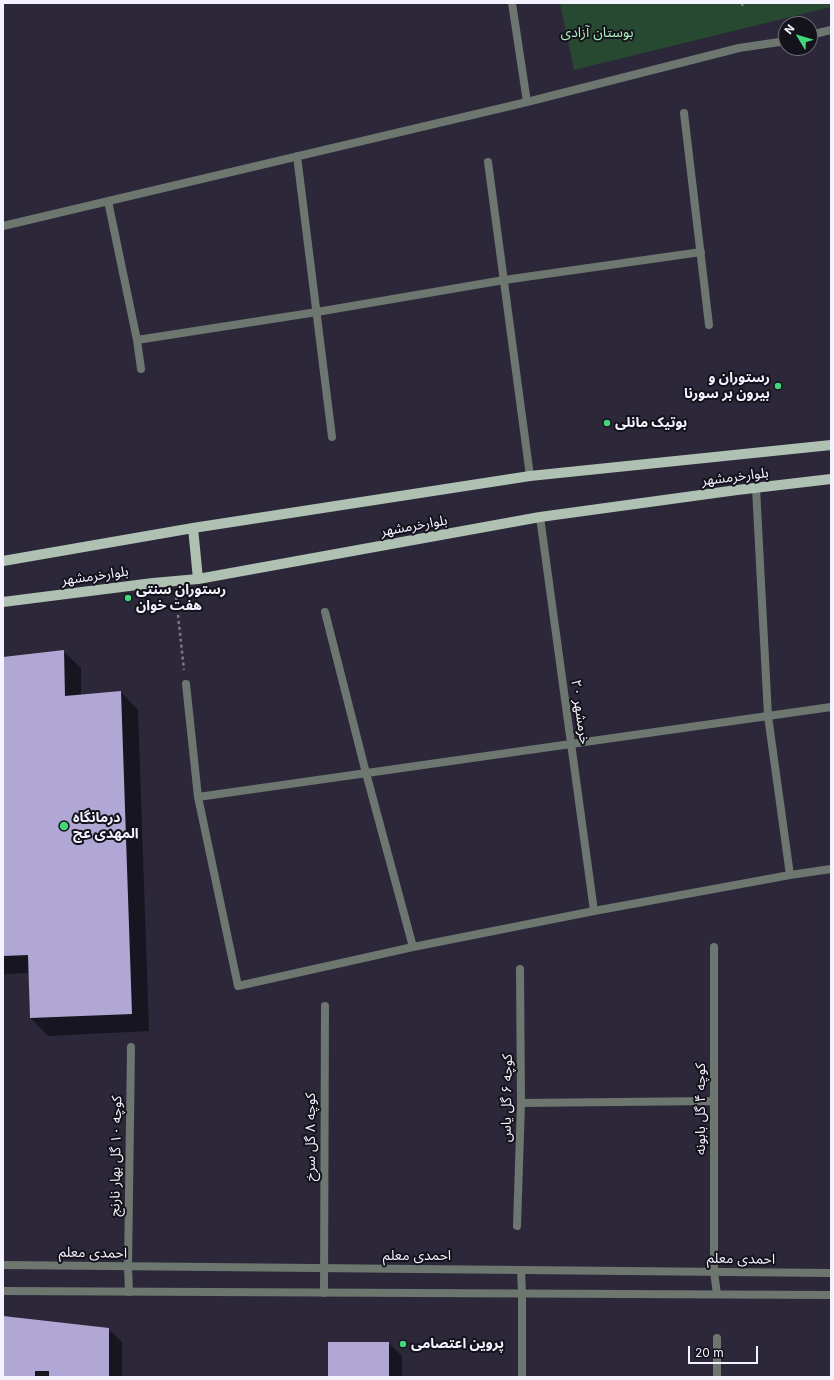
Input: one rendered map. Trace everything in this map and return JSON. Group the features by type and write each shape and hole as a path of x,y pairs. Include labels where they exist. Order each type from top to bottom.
{"main road":[{"name":"بلوارخرمشهر","path":"3,561 193,528 530,476 831,445"},
{"name":"بلوارخرمشهر","path":"3,602 153,582 198,579 540,517 831,479"},
{"path":"193,528 198,579"}],"street":[{"path":"512,3 527,102"},
{"path":"818,33 831,30"},
{"path":"3,226 527,102 739,48 778,42"},
{"path":"684,113 709,325"},
{"path":"297,156 332,436"},
{"path":"488,162 530,476"},
{"path":"108,201 137,340 141,368"},
{"path":"137,340 317,312 504,280 701,252"},
{"path":"756,488 768,716 790,875"},
{"name":"خرمشهر ۲۰","path":"540,517 594,911"},
{"path":"325,612 366,773 413,947"},
{"path":"186,684 198,796 238,986 413,947 594,911 790,875 831,869"},
{"path":"198,796 831,707"},
{"name":"کوچه ۴ گل بابونه","path":"714,947 714,1272 717,1294"},
{"name":"کوچه ۶ گل یاس","path":"517,1226 520,1103 520,969"},
{"name":"کوچه ۸ گل سرخ","path":"324,1293 325,1006"},
{"name":"کوچه ۱۰ گل بهار نارنج","path":"129,1292 128,1266 131,1047"},
{"path":"520,1103 714,1101"},
{"name":"احمدی معلم","path":"3,1265 831,1273"},
{"path":"521,1270 522,1377"},
{"path":"3,1291 831,1295"},
{"path":"717,1377 718,1338"}],"path":[{"path":"742,3 743,8"},
{"path":"174,581 186,684"}],"green space":[{"name":"بوستان آزادی","path":"560,3 831,3 831,7 794,16 778,16 778,20 574,70"}],"building":[{"name":"درمانگاه المهدی عج","path":"64,650 65,696 121,691 132,1014 30,1018 28,955 3,956 3,657"},
{"path":"3,1316 109,1328 109,1377 49,1377 49,1371 35,1371 35,1377 3,1377"},
{"path":"328,1342 389,1342 389,1377 328,1377"}],"place":[{"name":"رستوران و بیرون بر سورنا","path":"778,386"},
{"name":"بوتیک مانلی","path":"607,423"},
{"name":"رستوران سنتى هفت خوان","path":"128,598"},
{"name":"درمانگاه المهدی عج","path":"64,826"},
{"name":"پروین اعتصامی","path":"403,1344"}]}
